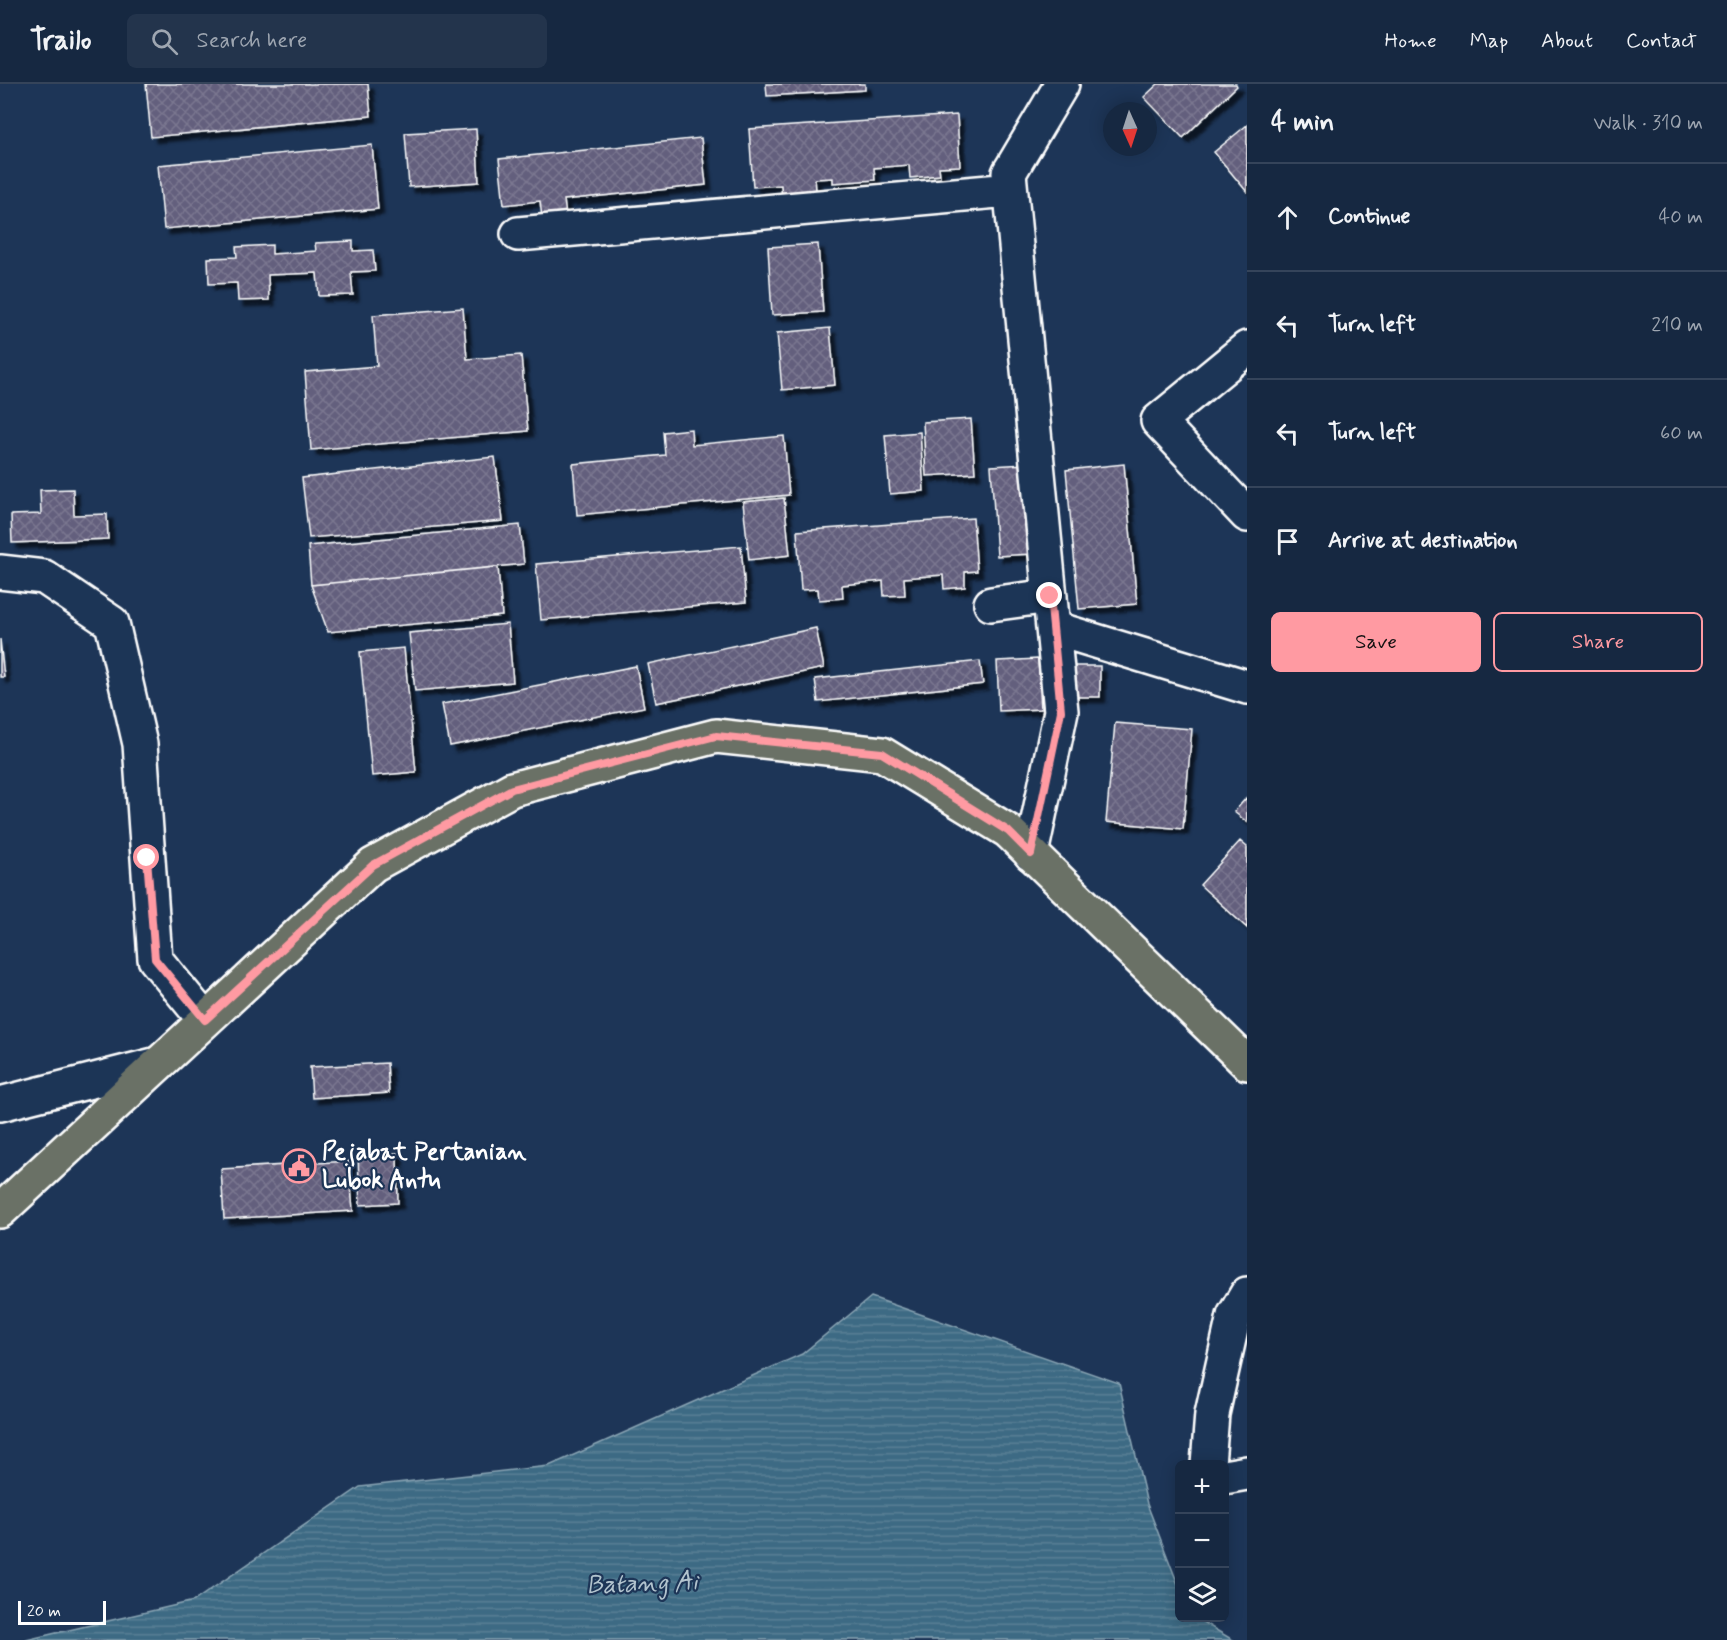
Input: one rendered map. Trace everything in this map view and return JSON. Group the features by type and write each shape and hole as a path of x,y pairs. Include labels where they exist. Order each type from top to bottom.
{"main road":[{"path":"0,1211 382,859 512,789 716,736 882,753 1008,831 1247,1063"}],"street":[{"path":"1031,854 1061,711 1009,173 1062,84"},
{"path":"518,234 1010,190"},
{"path":"1247,348 1158,421 1247,515"},
{"path":"0,572 44,577 112,623 140,744 155,959 205,1020"},
{"path":"991,604 1051,612 1247,687"},
{"path":"0,1104 158,1064"},
{"path":"1208,1460 1212,1414 1234,1316 1247,1294"},
{"path":"1229,1476 1247,1473"}],"water":[{"name":"Batang Ai","path":"871,1297 1119,1383 1147,1504 1175,1577 1175,1622 1203,1622 1233,1640 26,1640 194,1601 360,1487 549,1466 802,1354"}],"building":[{"path":"146,84 368,84 371,116 151,137"},
{"path":"766,84 865,84 865,90 767,96"},
{"path":"1158,84 1236,84 1237,86 1183,138 1157,111 1157,102 1149,102 1144,97"},
{"path":"957,115 960,166 939,167 940,175 910,178 909,165 874,168 875,180 833,183 833,178 815,179 817,200 782,202 781,185 753,187 749,129"},
{"path":"1247,125 1247,192 1214,152"},
{"path":"476,129 479,182 409,187 405,133"},
{"path":"701,138 706,185 564,200 566,215 542,218 540,201 504,205 499,159"},
{"path":"372,145 378,209 164,229 158,165"},
{"path":"353,241 353,251 373,250 375,271 351,272 353,295 319,296 317,273 268,275 269,300 238,301 237,283 209,284 208,258 237,257 236,247 272,245 272,254 316,251 315,243"},
{"path":"818,244 823,312 772,315 768,247"},
{"path":"463,308 467,359 521,355 528,431 311,450 305,372 377,366 373,315"},
{"path":"830,328 835,385 782,390 777,333"},
{"path":"971,419 975,473 926,476 923,422"},
{"path":"691,429 692,445 784,436 789,495 577,515 573,464 665,455 663,432"},
{"path":"920,432 924,491 890,494 885,435"},
{"path":"495,457 503,521 309,538 302,478"},
{"path":"1026,464 1032,554 997,556 991,466"},
{"path":"1124,464 1137,604 1079,609 1066,470"},
{"path":"73,489 74,515 107,514 108,539 12,543 11,515 41,514 40,490"},
{"path":"784,498 790,555 749,560 743,502"},
{"path":"973,518 977,571 965,572 965,587 944,589 943,575 904,578 905,595 884,596 883,581 842,585 843,598 819,600 818,589 801,590 797,531"},
{"path":"520,525 524,564 311,585 308,546"},
{"path":"741,546 746,602 541,620 536,564"},
{"path":"498,567 502,616 328,632 311,585"},
{"path":"508,624 513,682 415,691 409,633"},
{"path":"816,628 824,668 656,703 648,664"},
{"path":"0,639 4,677 0,677"},
{"path":"404,648 416,772 372,776 360,652"},
{"path":"1038,659 1041,709 999,711 997,661"},
{"path":"980,661 983,684 818,702 815,679"},
{"path":"636,666 644,707 450,746 442,704"},
{"path":"1072,666 1100,666 1100,697 1072,697"},
{"path":"1115,723 1192,729 1183,829 1106,822"},
{"path":"1247,797 1247,822 1234,812"},
{"path":"1240,841 1247,847 1247,928 1200,885"},
{"path":"387,1063 389,1093 312,1098 310,1067"},
{"path":"397,1153 398,1203 360,1205 358,1155"},
{"path":"349,1161 353,1211 224,1219 221,1169"}],"place":[{"name":"Pejabat Pertanian Lubok Antu","path":"299,1166"}],"route":[{"path":"147,858 155,959 205,1020 373,865 512,789 716,736 882,753 1008,831 1031,854 1061,711 1050,596"}]}
